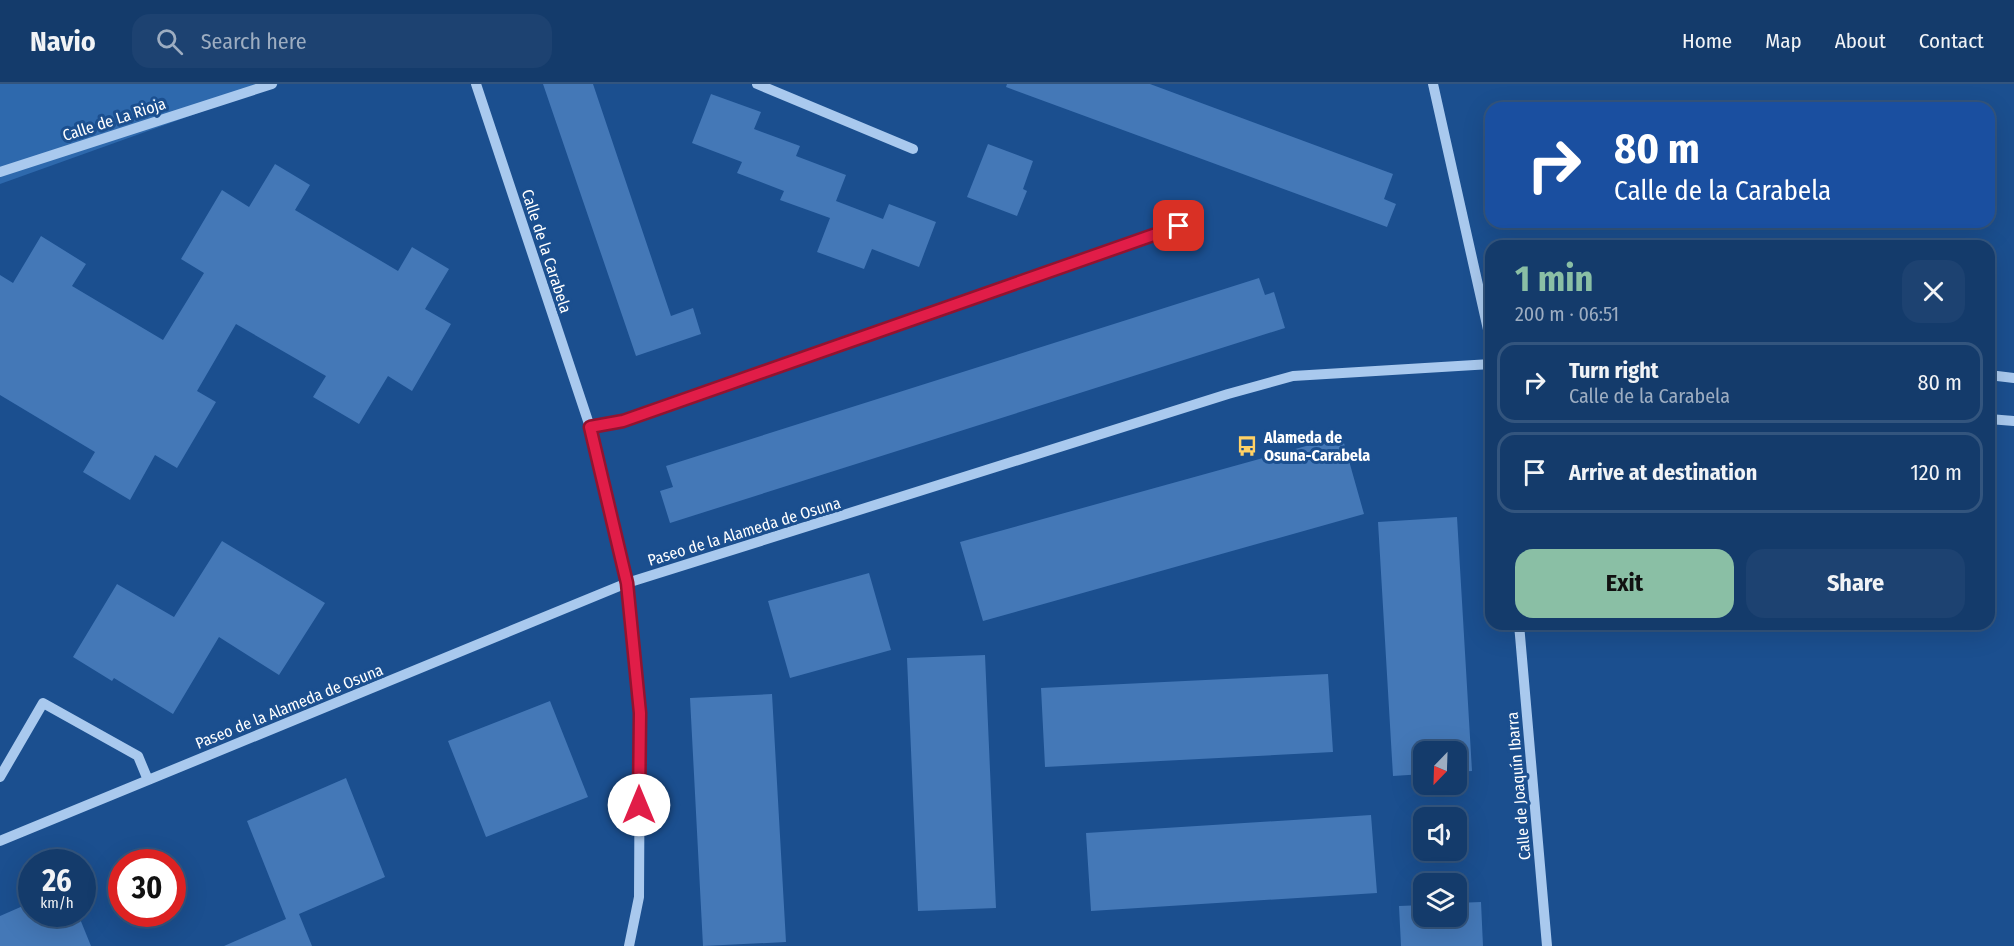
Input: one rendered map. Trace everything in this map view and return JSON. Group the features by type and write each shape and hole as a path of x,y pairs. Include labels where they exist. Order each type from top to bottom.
{"street":[{"name":"Calle de La Rioja","path":"0,172 272,84"},
{"name":"Calle de la Carabela","path":"476,84 590,427 627,583 640,713 639,897 629,946"},
{"path":"757,84 913,149"},
{"path":"1432,84 1485,317"},
{"path":"590,427 623,421 1179,226"},
{"name":"Paseo de la Alameda de Osuna","path":"0,841 627,583 1228,394 1293,376 1485,364"},
{"path":"1995,376 2014,378"},
{"path":"1995,419 2014,421"},
{"name":"Calle de Joaquín Ibarra","path":"1520,630 1547,946"},
{"path":"0,777 43,703 138,756 148,780"}],"shaded area":[{"path":"0,84 279,84 0,184"}],"building":[{"path":"543,84 593,84 671,316 693,308 701,334 636,356"},
{"path":"1007,84 1150,84 1393,174 1384,199 1396,204 1387,227 1006,87"},
{"path":"711,94 761,112 754,129 800,146 796,156 846,175 836,201 883,219 889,204 936,222 919,267 872,249 864,269 817,252 830,218 780,200 784,191 737,173 742,162 692,143"},
{"path":"988,144 1033,161 1023,189 1027,191 1017,216 967,197"},
{"path":"275,164 310,185 295,210 398,271 412,247 449,269 425,309 451,324 412,391 388,376 359,424 313,397 326,376 236,324 197,391 216,402 177,468 155,455 130,500 83,472 95,452 0,395 0,275 13,283 41,236 86,264 72,286 163,340 204,273 181,259 222,190 249,207"},
{"path":"1259,278 1265,295 1274,292 1285,328 670,523 660,491 673,487 666,466"},
{"path":"1342,436 1364,514 983,621 960,542"},
{"path":"1457,517 1472,771 1467,771 1467,741 1413,741 1413,775 1393,776 1378,522"},
{"path":"222,541 325,603 279,675 219,637 173,714 114,678 112,681 73,657 117,584 174,617"},
{"path":"869,573 891,650 790,678 768,601"},
{"path":"985,655 996,908 918,911 907,658"},
{"path":"1328,674 1333,752 1045,767 1041,688"},
{"path":"772,694 786,942 703,946 690,698"},
{"path":"550,701 588,797 486,837 448,741"},
{"path":"346,778 385,877 299,914 312,946 224,946 286,919 247,821"},
{"path":"1371,815 1377,893 1091,911 1086,833"},
{"path":"1481,902 1483,946 1401,946 1399,906 1413,905 1413,927 1467,927 1467,903"},
{"path":"18,908 18,927 83,927 91,946 0,946 0,916"}],"place":[{"name":"Alameda de Osuna-Carabela","path":"1247,446"}],"route":[{"path":"639,805 640,713 627,583 590,427 623,421 1179,226"}]}
